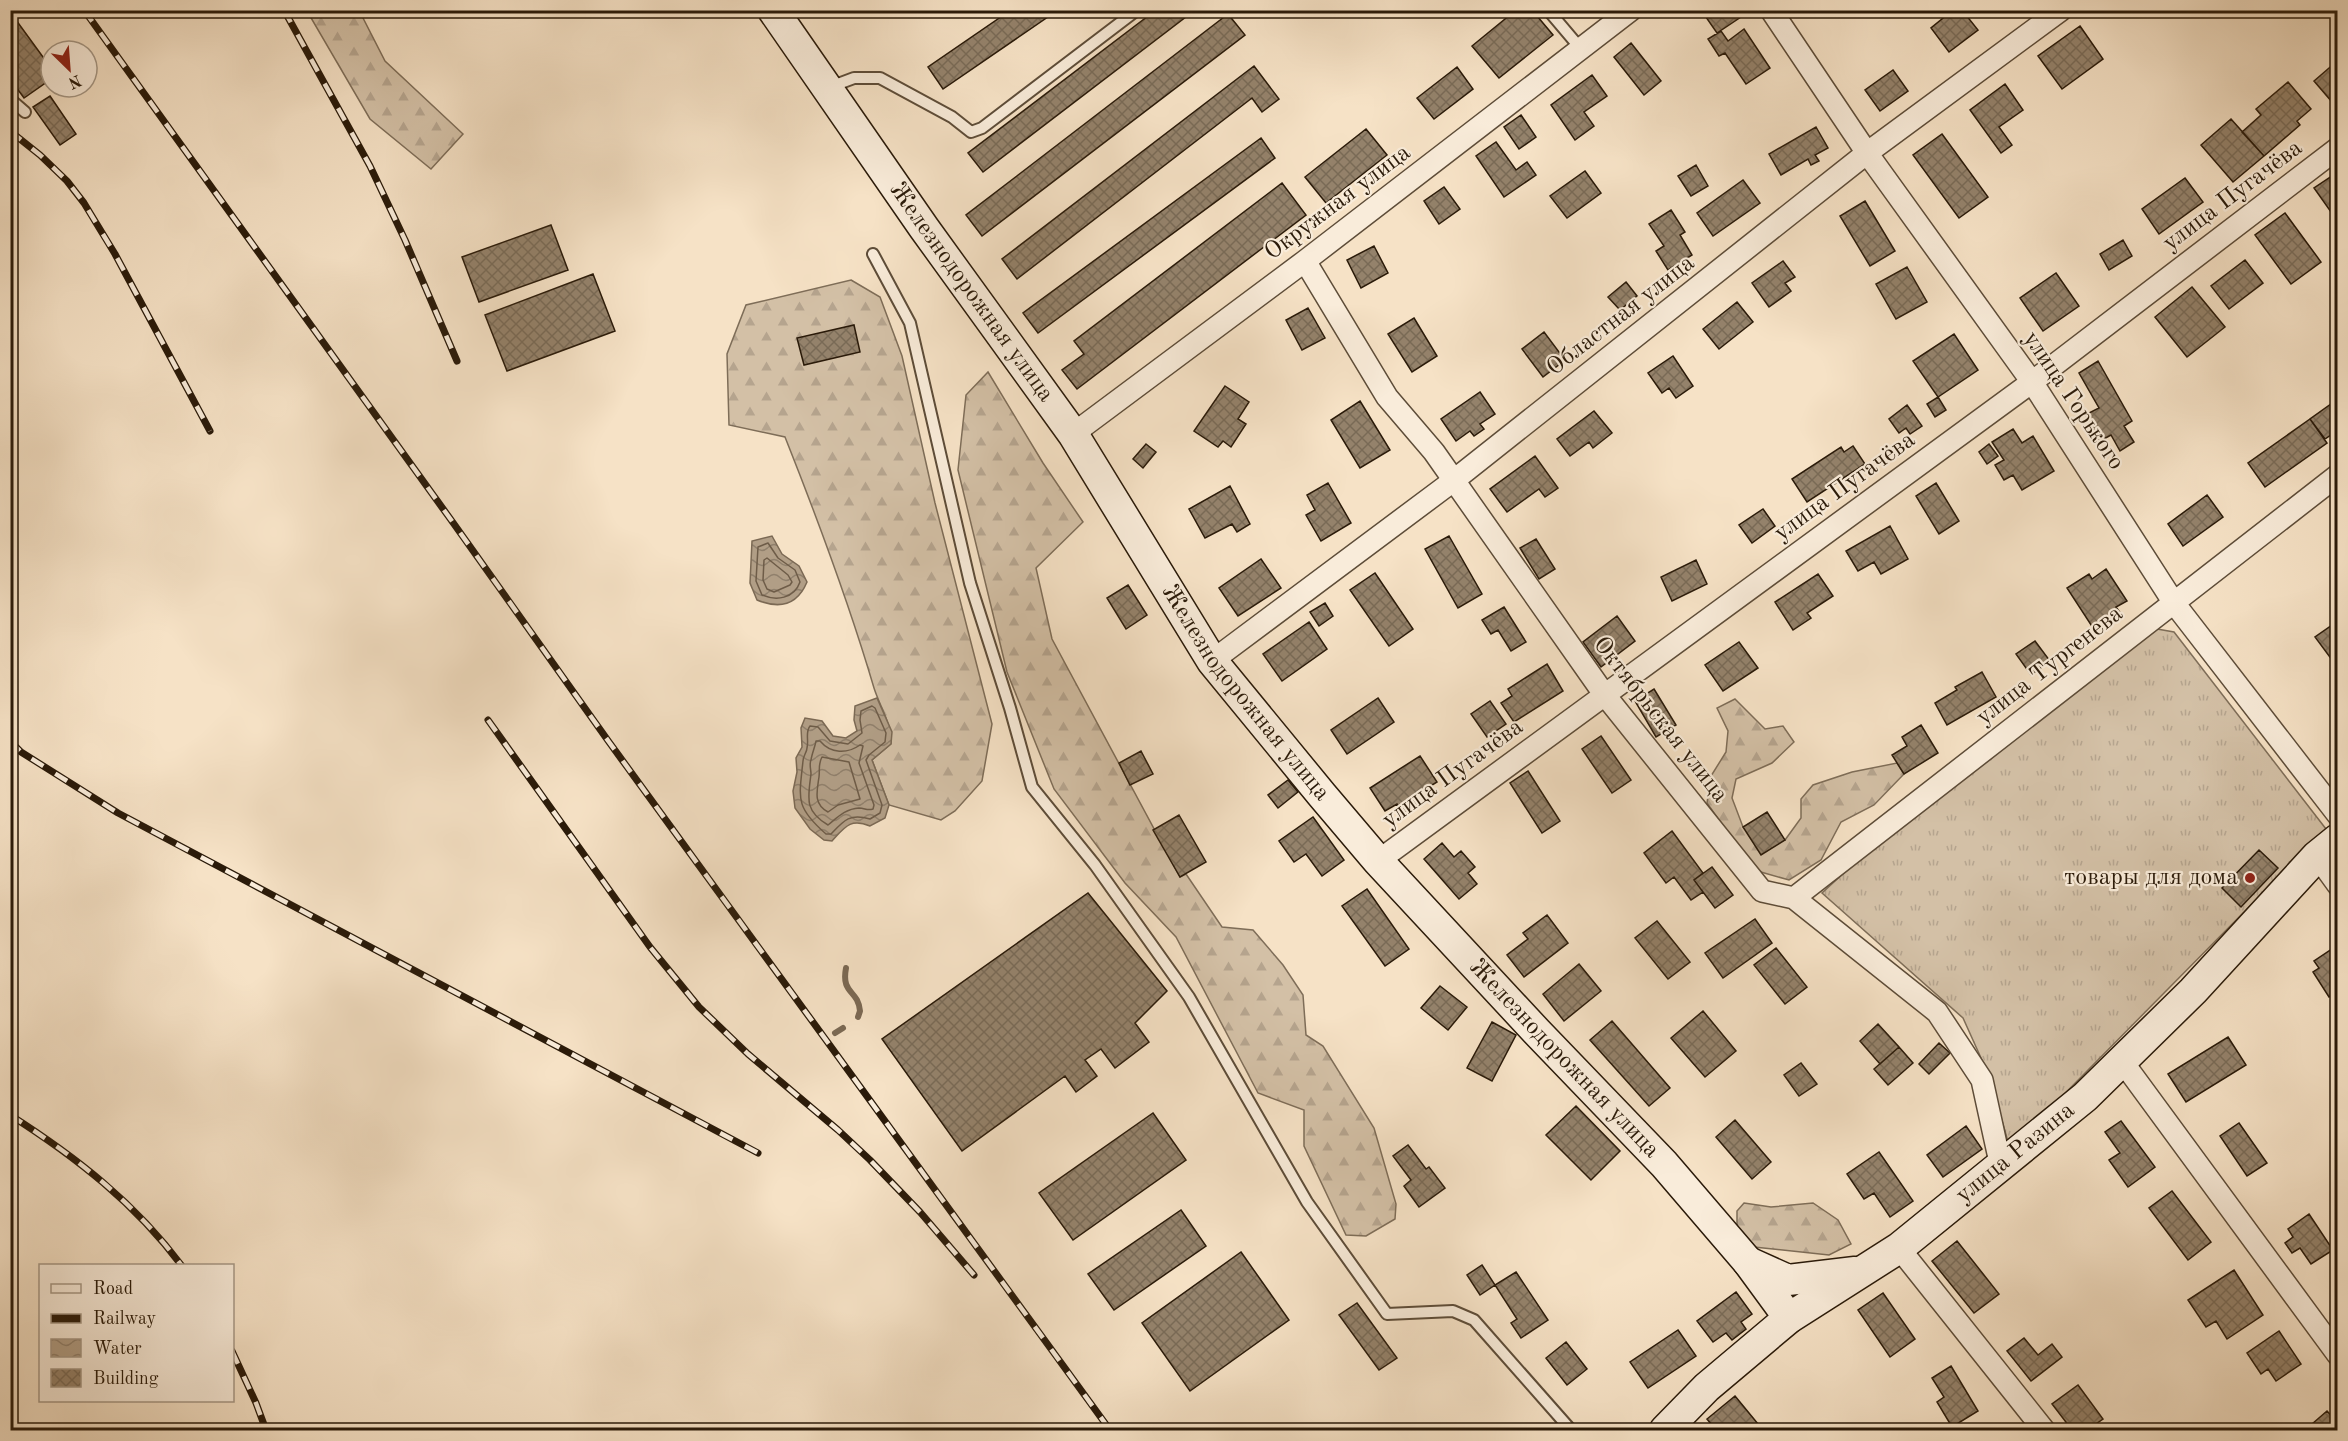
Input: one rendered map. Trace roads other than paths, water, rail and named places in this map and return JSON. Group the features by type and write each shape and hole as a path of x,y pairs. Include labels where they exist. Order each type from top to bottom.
{"street":[{"name":"Железнодорожная улица","path":"773,10 924,228 1073,434 1212,661 1378,861 1664,1164 1748,1262 1789,1318"},
{"name":"Окружная улица","path":"1073,434 1305,261 1631,10"},
{"name":"улица Горького","path":"1771,10 1867,153 2032,382 2174,603 2337,815"},
{"name":"Областная улица","path":"1212,661 1453,481 1867,153 2061,10"},
{"name":"улица Пугачёва","path":"1378,861 2032,382 2337,148"},
{"name":"Октябрьская улица","path":"1305,261 1387,397 1434,452 1604,694 1762,891 1794,898 1937,1012 1982,1080 2001,1167"},
{"name":"улица Тургенева","path":"1794,898 2337,475"},
{"path":"2327,847 2337,885"},
{"name":"улица Разина","path":"1665,1431 1707,1387 1789,1318 1899,1248 2001,1167 2085,1096 2193,991 2327,847"},
{"path":"2122,1061 2337,1355"},
{"path":"1899,1248 2044,1431"},
{"path":"1748,1262 1788,1280 1862,1271"}],"lane":[{"path":"827,88 854,78 880,78 951,117 971,132 982,128 1137,10"},
{"path":"1548,10 1581,49"},
{"path":"10,99 25,112"},
{"path":"873,254 910,323 970,584 1010,708 1032,787 1095,865 1189,997 1307,1202 1387,1314 1453,1311 1474,1320 1571,1431"}],"water":[{"path":"772,536 782,554 799,566 807,582 793,601 780,605 757,600 750,583 752,541"},
{"path":"877,698 892,732 891,744 872,760 889,805 885,818 870,826 857,823 848,825 832,841 824,840 810,829 795,808 793,791 797,772 796,758 802,747 801,728 805,718 822,721 833,736 846,738 857,731 854,720 855,706"}],"waterway":[{"path":"846,968 846,983 859,1004 858,1017"},
{"path":"835,1033 843,1028"}],"railway":[{"path":"84,10 609,742 1110,1430"},
{"path":"284,10 370,166 405,240 457,361"},
{"path":"10,131 67,181 84,203 115,254 210,431"},
{"path":"488,720 650,947 699,1007 748,1054 870,1160 920,1212 974,1275"},
{"path":"10,741 21,752 118,813 758,1153"},
{"path":"10,1115 58,1147 103,1183 145,1222 180,1264"},
{"path":"234,1355 266,1430"}],"place":[{"name":"товары для дома","path":"2250,878"}]}
